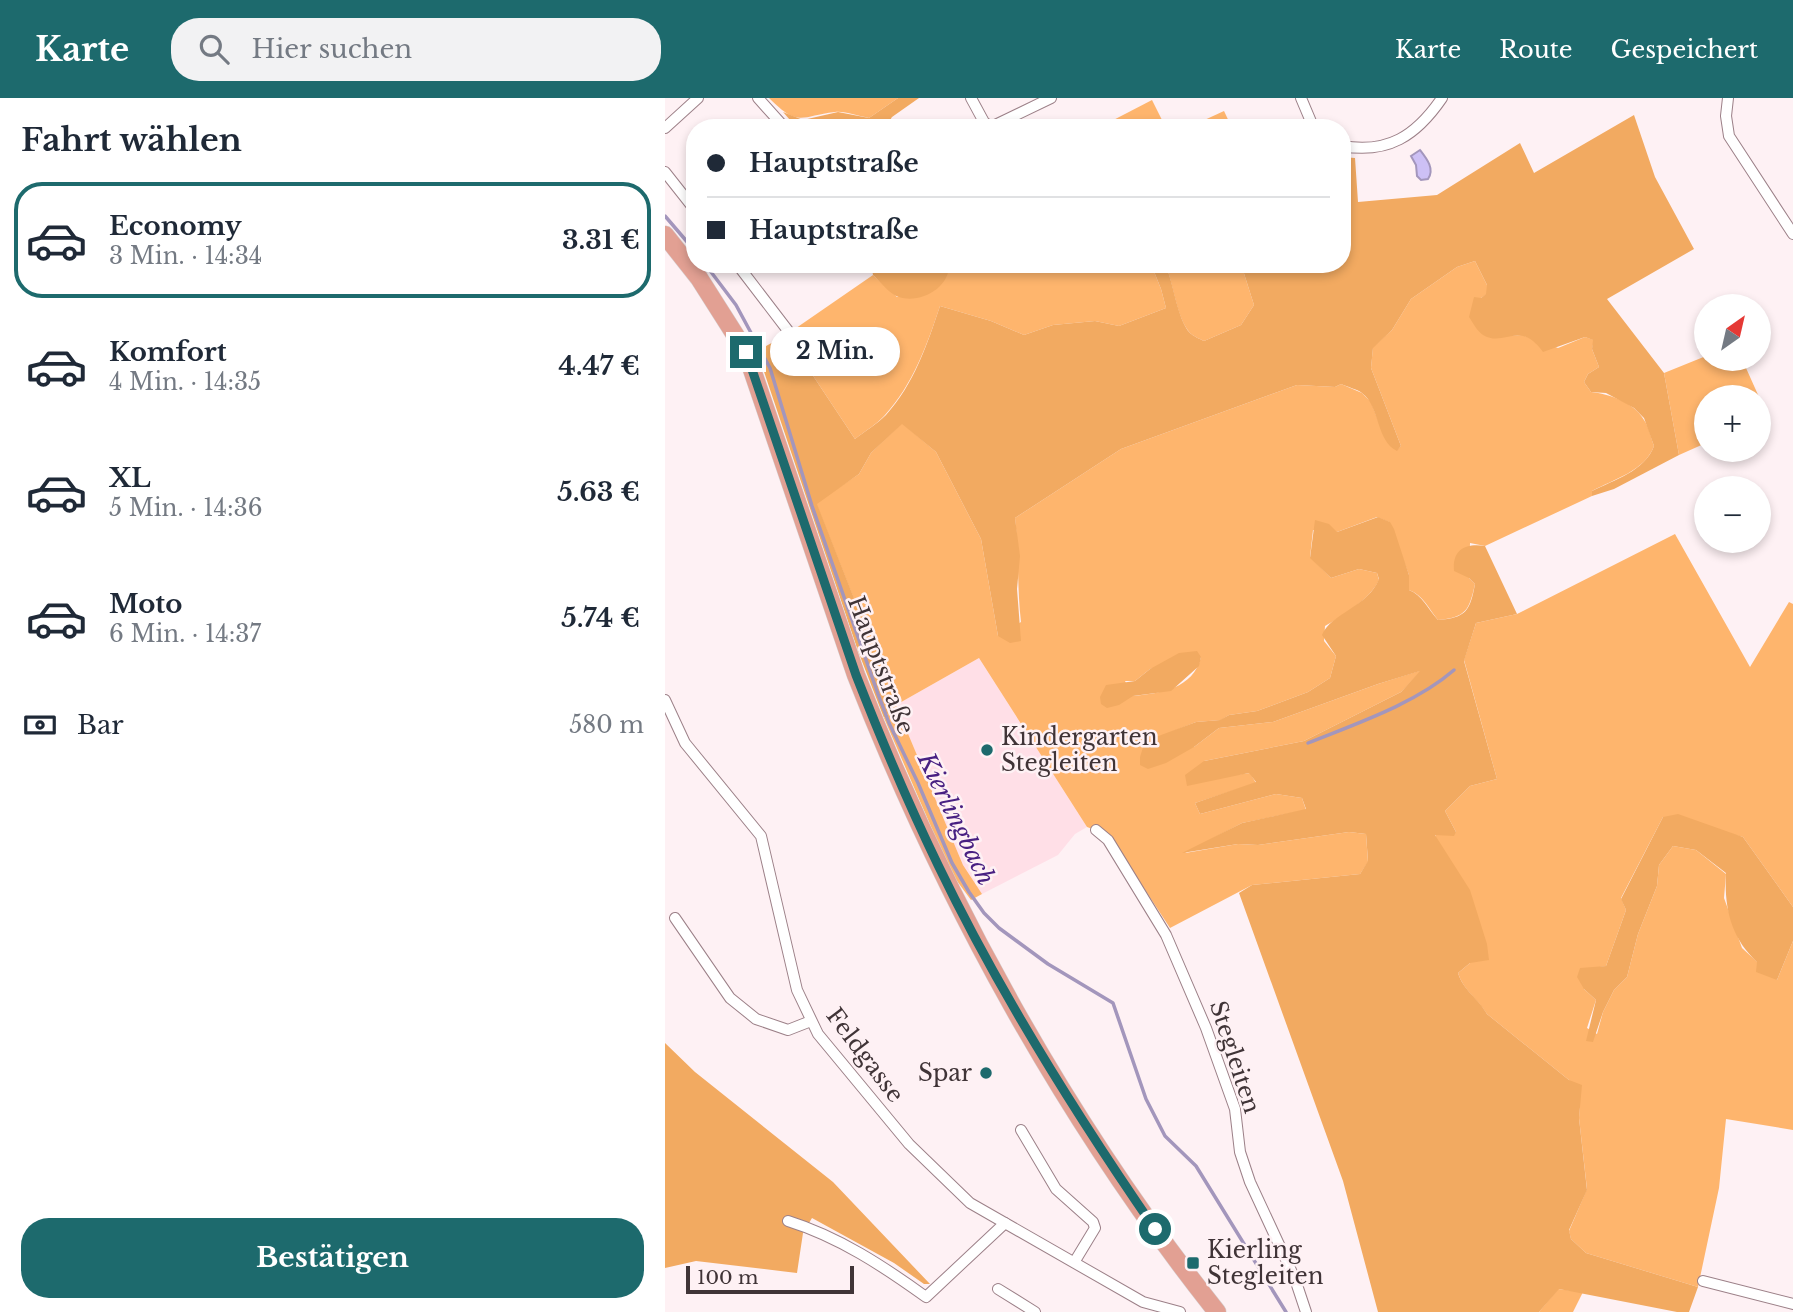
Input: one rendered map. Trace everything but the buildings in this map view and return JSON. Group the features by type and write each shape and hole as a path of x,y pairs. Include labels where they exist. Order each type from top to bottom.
{"main road":[{"name":"Hauptstraße","path":"665,235 686,262"},
{"name":"Hauptstraße","path":"695,273 746,352 856,675 938,865 1004,990 1079,1116 1183,1269 1217,1312"}],"street":[{"path":"665,128 698,98"},
{"path":"758,98 777,119"},
{"path":"971,98 982,119"},
{"path":"1008,119 1051,98"},
{"path":"1301,98 1310,119"},
{"path":"1351,148 1363,150 1388,146 1412,132 1442,98"},
{"path":"1728,98 1726,116 1729,136 1793,234"},
{"path":"665,173 686,199"},
{"path":"744,273 789,332"},
{"name":"Feldgasse","path":"665,700 685,743 761,836 797,990 818,1034 909,1144 970,1203 1143,1302 1180,1312"},
{"name":"Stegleiten","path":"1096,830 1108,840 1166,935 1206,1028 1235,1109 1240,1152 1250,1182 1295,1279 1306,1312"},
{"path":"675,918 730,998 757,1019 787,1030 811,1021"},
{"path":"1021,1130 1056,1189 1093,1222 1095,1228 1075,1261"},
{"path":"788,1221 876,1261 926,1297 1005,1223"},
{"path":"1703,1282 1793,1304"},
{"path":"998,1289 1035,1312"}],"shaded area":[{"path":"769,98 898,98 869,118 839,112 800,118 787,113"},
{"path":"898,98 919,98 891,119 807,119 838,112 869,118"},
{"path":"1152,100 1162,119 1115,119"},
{"path":"1224,111 1228,119 1207,119"},
{"path":"783,112 800,119 789,119"},
{"path":"1634,115 1655,177 1694,249 1607,299 1664,373 1679,455 1614,489 1592,496 1592,491 1628,474 1650,455 1654,446 1644,418 1634,408 1606,393 1591,392 1584,382 1588,374 1599,367 1592,349 1593,340 1585,337 1543,352 1527,337 1498,339 1483,335 1469,317 1474,297 1481,298 1486,294 1487,285 1475,261 1457,267 1411,299 1392,330 1373,348 1371,368 1401,446 1397,451 1385,440 1368,399 1360,392 1341,384 1335,387 1297,385 1121,449 1015,518 1020,556 1017,589 1021,641 1010,643 998,636 981,539 936,452 902,424 871,453 859,474 817,504 896,705 884,718 858,651 757,351 786,335 855,439 886,415 896,403 925,349 940,306 991,321 1024,335 1053,325 1095,321 1119,326 1166,308 1155,273 1168,273 1186,327 1191,334 1204,341 1241,325 1254,305 1244,273 1351,273 1351,158 1355,158 1358,202 1437,195 1520,143 1534,173"},
{"path":"1420,150 1430,168 1428,179 1421,180 1417,176 1416,165 1411,156"},
{"path":"1475,261 1487,285 1487,294 1481,298 1508,336 1522,335 1558,348 1585,337 1594,340 1592,349 1599,367 1588,374 1584,382 1591,392 1613,397 1634,408 1650,433 1654,446 1644,462 1592,491 1592,496 1485,546 1470,543 1469,578 1475,584 1471,601 1465,611 1455,617 1438,620 1422,599 1409,590 1409,575 1389,522 1377,517 1337,532 1313,530 1310,557 1331,578 1359,569 1377,573 1379,580 1363,600 1325,626 1324,641 1336,656 1330,678 1308,692 1257,711 1229,715 1221,720 1196,722 1154,739 1194,747 1219,728 1273,722 1422,670 1401,692 1304,741 1204,761 1227,776 1250,773 1256,783 1195,803 1200,814 1276,794 1302,798 1306,810 1242,823 1185,853 1238,844 1258,845 1349,832 1366,834 1368,862 1360,874 1252,885 1170,928 1109,835 1087,827 979,658 896,705 816,503 859,474 871,453 902,423 936,452 981,539 998,636 1021,622 1015,518 1121,449 1297,385 1335,387 1341,384 1362,393 1371,402 1384,436 1397,450 1401,446 1371,368 1373,347 1392,330 1411,299 1457,267","holes":["1201,657 1197,668 1183,683 1154,693 1133,696 1125,681 1135,681 1150,669"]},
{"path":"944,273 1155,273 1166,308 1119,326 1095,321 1053,325 1024,335 991,321 940,306 924,349 904,390 882,418 855,439 786,335 873,275 897,297"},
{"path":"948,273 945,280 932,292 907,299 896,296 873,275"},
{"path":"1168,273 1244,273 1254,305 1241,325 1204,341 1191,334 1185,326"},
{"path":"1694,361 1694,371 1747,371 1754,385 1694,385 1694,448 1679,455 1664,373"},
{"path":"1378,517 1390,522 1394,529 1409,575 1409,590 1421,599 1438,620 1461,615 1471,601 1475,584 1454,571 1454,563 1455,557 1462,549 1472,546 1485,546 1517,614 1476,623 1464,661 1497,779 1470,786 1445,811 1456,832 1454,836 1435,835 1470,890 1487,944 1489,960 1470,963 1458,973 1487,1014 1569,1080 1582,1085 1579,1118 1587,1190 1569,1230 1571,1239 1586,1253 1698,1287 1689,1312 1559,1289 1539,1312 1378,1312 1343,1181 1239,893 1252,885 1360,874 1368,861 1366,834 1349,832 1182,853 1242,823 1306,809 1302,798 1276,794 1200,814 1195,803 1256,782 1249,773 1187,786 1185,775 1204,761 1304,741 1401,692 1420,671 1273,722 1219,728 1166,763 1148,769 1140,765 1145,741 1196,722 1220,720 1229,715 1257,711 1308,692 1330,678 1336,656 1322,635 1333,621 1367,596 1379,579 1377,573 1359,569 1331,578 1310,558 1315,520 1329,524 1337,532"},
{"path":"1675,534 1750,667 1789,602 1793,604 1793,907 1743,837 1663,817 1621,898 1626,910 1606,966 1600,967 1584,989 1596,1000 1587,1028 1597,1034 1603,1012 1614,990 1627,977 1638,934 1657,886 1659,865 1673,846 1696,850 1726,874 1724,898 1742,948 1777,980 1793,941 1793,1130 1726,1119 1719,1188 1698,1287 1586,1253 1571,1239 1569,1231 1587,1189 1579,1118 1580,1103 1569,1080 1487,1014 1460,979 1458,973 1470,963 1435,834 1456,832 1445,811 1470,786 1497,779 1464,660 1476,623 1517,614"},
{"path":"1197,651 1201,657 1199,666 1171,691 1133,696 1119,705 1107,708 1101,704 1100,697 1106,685 1135,681 1179,653"},
{"path":"979,658 1087,827 1075,834 1058,855 982,894 963,865 896,705"},
{"path":"896,705 963,865 982,894 971,900 951,873 884,718"},
{"path":"1678,814 1743,837 1793,907 1793,941 1777,980 1756,972 1757,962 1741,943 1731,922 1726,898 1726,873 1696,850 1673,846 1659,865 1657,886 1638,934 1627,977 1614,990 1593,1042 1586,1041 1596,1000 1584,989 1577,977 1580,968 1606,966 1626,910 1621,899 1663,817"},
{"path":"665,1043 695,1072 833,1182 930,1284 924,1284 894,1263 812,1218 803,1233 797,1273 696,1261 665,1268"},
{"path":"1558,1289 1583,1292 1573,1312 1539,1312"}],"waterway":[{"name":"Kierlingbach","path":"665,216 686,240"},
{"name":"Kierlingbach","path":"712,273 736,305 770,368 812,506 878,694 952,863 984,913 999,928 1048,964 1113,1003 1146,1099 1165,1136 1196,1166 1286,1312"},
{"path":"1308,743 1403,703 1454,670"}],"place":[{"name":"Kindergarten Stegleiten","path":"987,750"},
{"name":"Spar","path":"986,1073"},
{"name":"Kierling Stegleiten","path":"1193,1263"}],"route":[{"path":"746,352 856,675 938,865 1004,990 1067,1096 1155,1229"}]}
